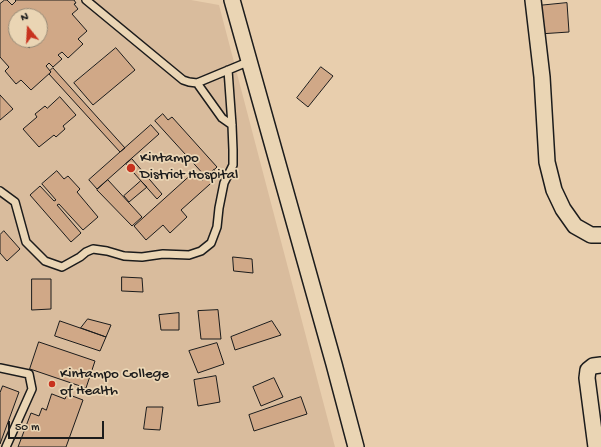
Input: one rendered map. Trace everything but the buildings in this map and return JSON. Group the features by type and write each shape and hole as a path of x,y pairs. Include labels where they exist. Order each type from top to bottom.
{"street":[{"path":"232,0 356,447"},
{"path":"533,0 542,77 547,162 554,190 563,209 576,226 591,235 601,235"},
{"path":"596,447 597,432 587,378 588,370 593,366 601,365"}],"lane":[{"path":"86,0 183,80 197,83 250,61"},
{"path":"0,191 15,202 26,242 45,261 62,267 93,249 124,256 142,257 163,254 189,255 201,251 211,242 217,226 224,183 233,165 228,70"},
{"path":"197,83 222,118 232,125"},
{"path":"0,368 29,374 32,389 6,447"}],"shaded area":[{"name":"Kintampo District Hospital","path":"0,0 191,0 219,5 335,447 0,447"}],"place":[{"name":"Kintampo District Hospital","path":"131,168"},
{"name":"Kintampo College of Health","path":"52,384"}]}
